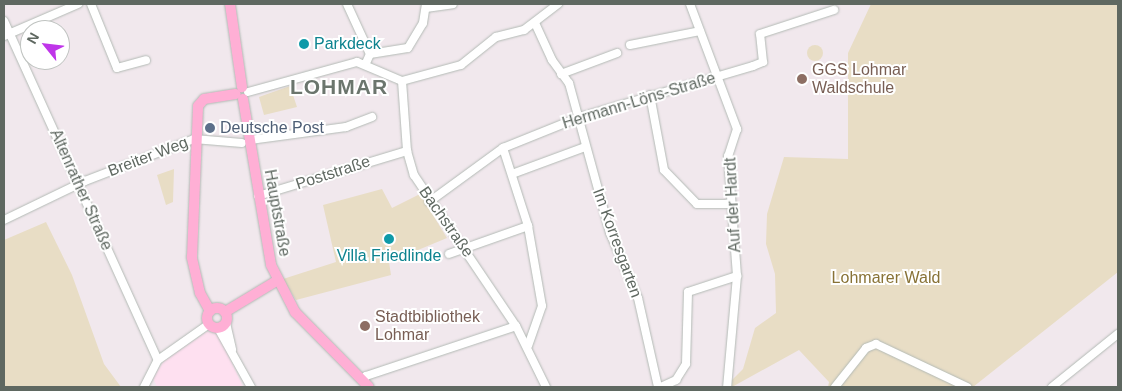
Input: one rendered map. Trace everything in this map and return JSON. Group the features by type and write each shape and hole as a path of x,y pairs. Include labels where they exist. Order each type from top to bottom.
{"main road":[{"name":"Hauptstraße","path":"230,4 242,93 246,142 258,196 265,243 278,280 291,306 366,384"},
{"path":"218,325 200,293 192,257 194,139 199,103 242,93"},
{"path":"218,325 225,312 278,280"},
{"path":"253,295 275,293 291,306"},
{"path":"210,311 225,312"}],"street":[{"path":"6,35 78,4"},
{"path":"91,4 117,68 146,60"},
{"path":"347,4 370,54 366,63"},
{"path":"370,54 408,48 420,31 426,6 453,4"},
{"path":"242,93 351,62 366,63 402,81 453,68 496,37 536,23 558,4"},
{"name":"Auf der Hardt","path":"690,4 719,76 737,129 728,156 730,204 737,276 727,387"},
{"name":"Hermann-Löns-Straße","path":"430,202 502,148 580,117 763,62 760,34 834,10"},
{"name":"Altenrather Straße","path":"4,21 6,35 80,184 158,360"},
{"name":"Im Korresgarten","path":"536,23 561,74 569,83 580,117 586,147 610,233 638,298 659,387 676,380 686,364 688,292 737,276"},
{"path":"630,46 700,31"},
{"path":"561,74 618,53"},
{"name":"Bachstraße","path":"402,81 407,150 414,175 430,202 516,326 528,346 546,387"},
{"path":"650,95 664,170 697,204 730,204"},
{"name":"Breiter Weg","path":"4,220 80,184 194,139 246,142 346,127 372,117"},
{"path":"512,174 586,147"},
{"path":"502,148 528,226 542,306 528,346"},
{"name":"Poststraße","path":"258,196 407,150"},
{"path":"449,254 528,226"},
{"path":"144,387 158,360 218,325 251,387"},
{"path":"366,384 366,376 516,326"},
{"path":"1052,387 1118,334"},
{"path":"835,387 866,348 876,344 967,387"}],"shaded area":[{"path":"208,331 218,333 243,387 157,387 153,378 164,361"}],"green space":[{"name":"Lohmarer Wald","path":"871,4 1118,4 1118,272 973,387 828,387 829,382 799,350 732,387 732,380 743,369 755,328 776,313 775,274 766,244 767,214 784,157 848,159 848,53"},
{"path":"815,45 823,53 815,61 807,53"},
{"path":"290,86 297,107 264,115 259,97"},
{"path":"174,169 173,202 166,205 157,175"},
{"path":"382,189 392,208 420,194 447,238 389,262 391,275 296,300 283,279 336,262 323,205"},
{"path":"46,222 72,275 104,364 121,387 4,387 4,240"}],"place":[{"name":"Parkdeck","path":"304,44"},
{"name":"GGS Lohmar Waldschule","path":"802,79"},
{"name":"Deutsche Post","path":"210,128"},
{"name":"Villa Friedlinde","path":"389,239"},
{"name":"Stadtbibliothek Lohmar","path":"365,326"}],"district":[{"name":"LOHMAR","path":"339,87"}]}
